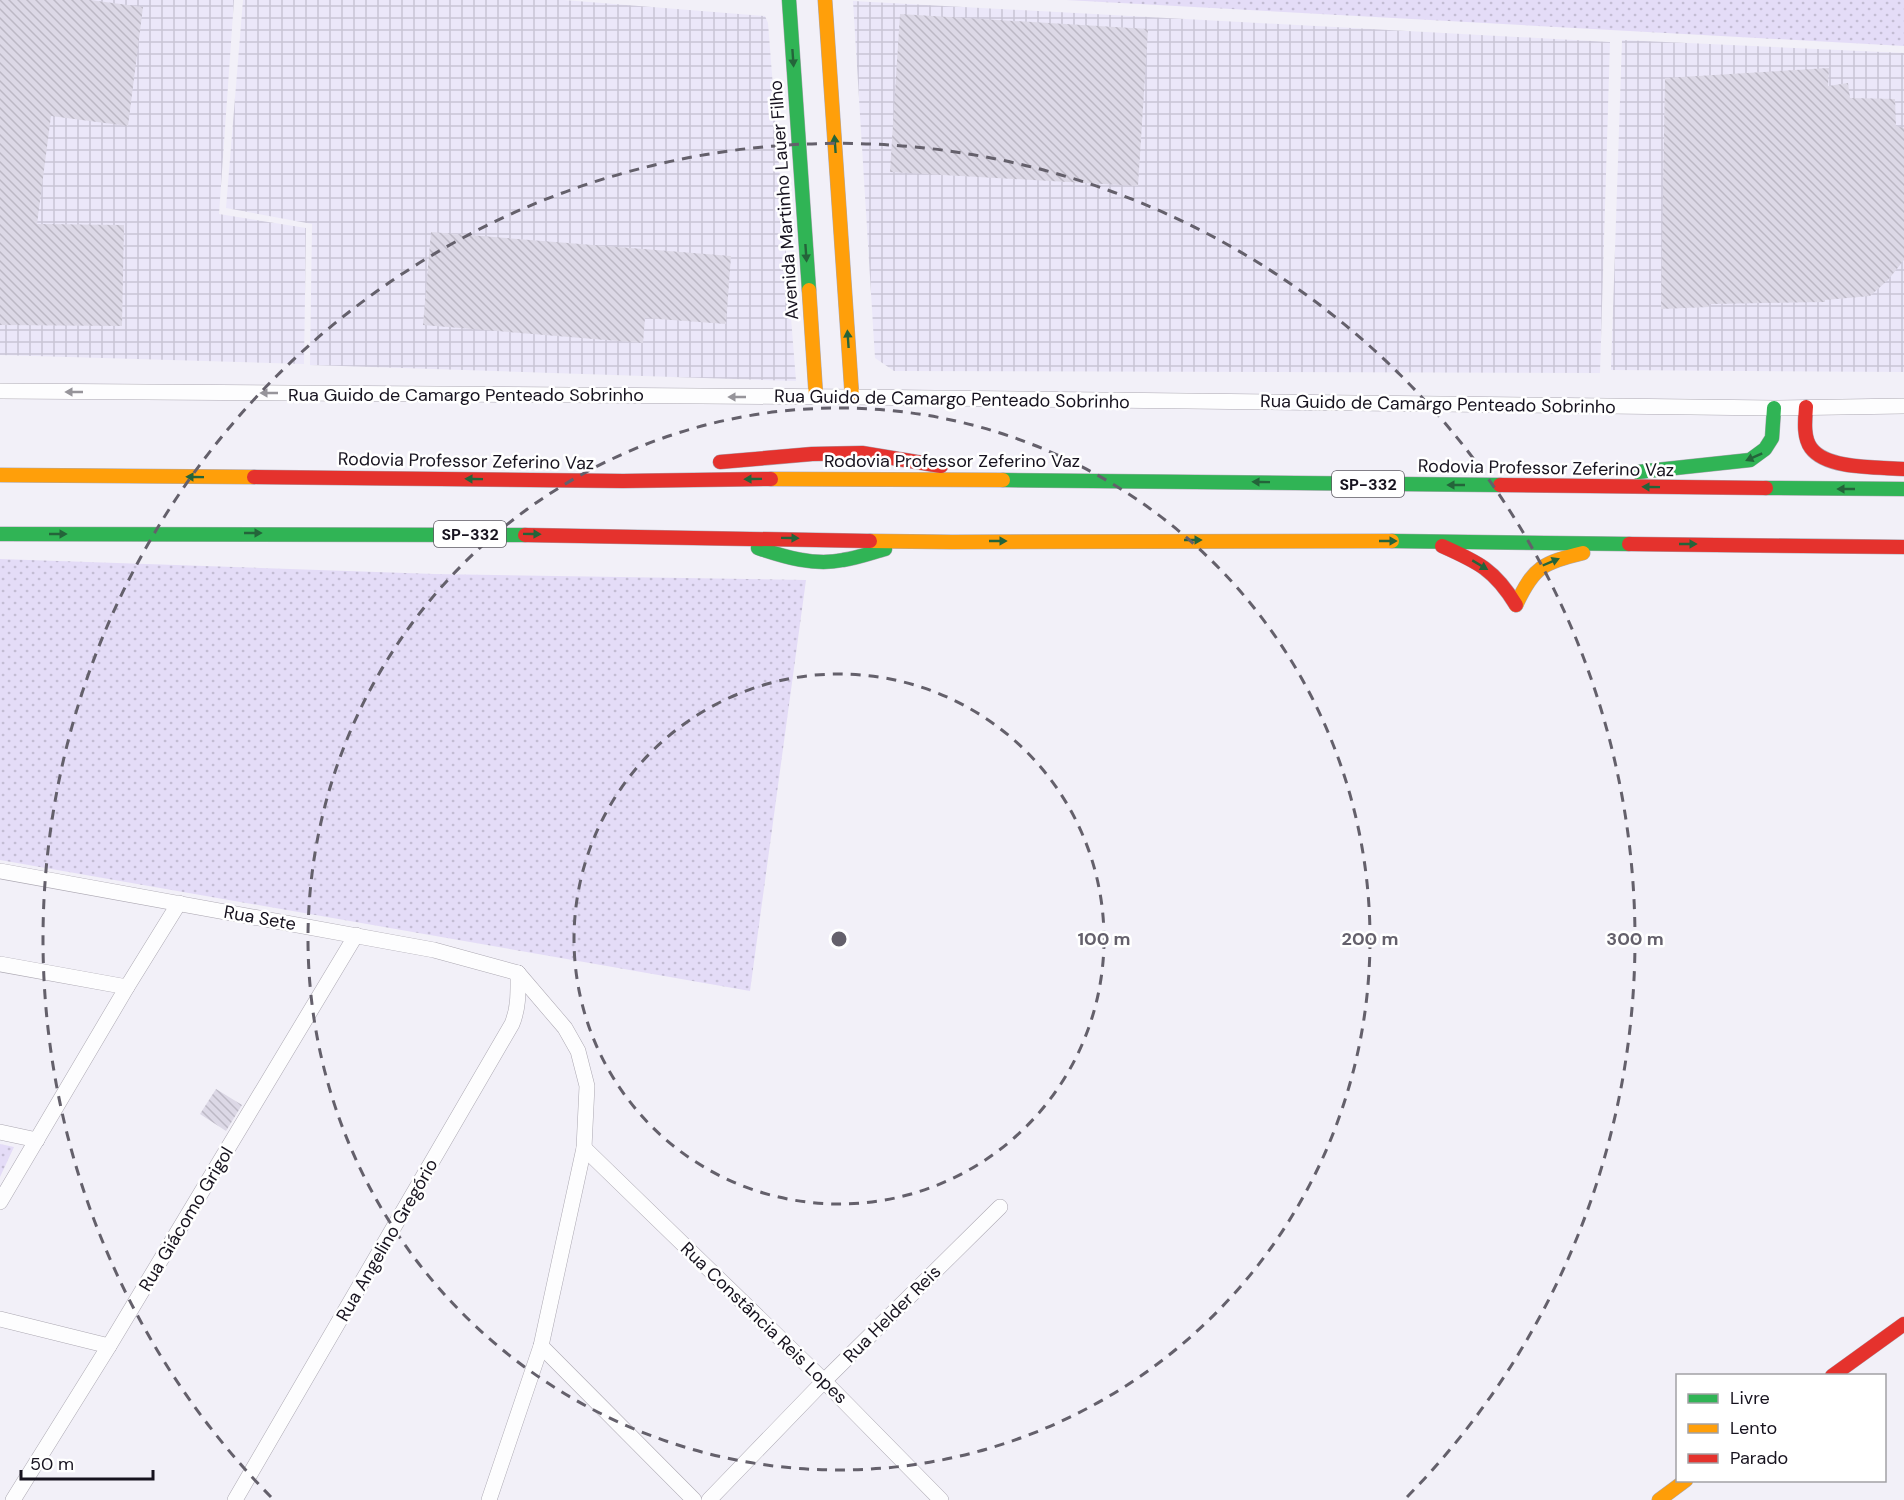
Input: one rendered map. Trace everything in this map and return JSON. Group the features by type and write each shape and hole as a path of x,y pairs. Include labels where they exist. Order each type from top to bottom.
{"main road":[{"name":"Avenida Martinho Lauer Filho","path":"789,0 816,397"},
{"path":"825,0 852,397"},
{"path":"1806,407 1805,430 1810,447 1821,457 1840,464 1904,469"},
{"path":"1524,484 1750,460 1765,452 1773,438 1774,408"},
{"path":"709,463 812,454 862,453 1022,479"},
{"path":"623,481 674,466"},
{"name":"Rodovia Professor Zeferino Vaz","path":"0,475 623,481 833,478 1022,479 1904,489"},
{"name":"SP-332","path":"0,534 457,534 939,541 1431,541 1904,547"},
{"path":"710,537 736,541 788,557 828,562 843,561 892,548 939,541"},
{"path":"1431,541 1478,562 1495,573 1516,605 1524,586 1535,570 1553,560 1615,544"},
{"path":"1835,1374 1904,1324"},
{"path":"1663,1499 1684,1482"}],"street":[{"name":"Rua Guido de Camargo Penteado Sobrinho","path":"0,391 852,397 1774,408 1904,406"},
{"name":"Rua Sete","path":"0,871 434,950 518,973"},
{"path":"0,1202 179,903"},
{"name":"Rua Giácomo Grigol","path":"13,1500 109,1346 356,935"},
{"path":"0,964 127,987"},
{"path":"489,1500 541,1346 584,1148 587,1086 578,1051 565,1028 518,973"},
{"name":"Rua Angelino Gregório","path":"235,1500 512,1024 518,1002 518,973"},
{"path":"0,1132 38,1140"},
{"name":"Rua Constância Reis Lopes","path":"584,1148 824,1381 941,1500"},
{"name":"Rua Helder Reis","path":"709,1500 824,1381 1000,1207"},
{"path":"0,1319 109,1346"},
{"path":"541,1346 694,1500"}],"shaded area":[{"path":"0,0 234,0 219,214 306,228 304,364 0,355"},
{"path":"243,0 564,0 765,16 768,23 796,381 310,365 312,224 226,208"},
{"path":"1066,0 1904,0 1904,46"},
{"path":"853,1 1610,42 1600,373 894,371 875,358"},
{"path":"1622,40 1904,53 1904,372 1611,370"},
{"path":"0,559 434,574 806,580 750,991 0,860"},
{"path":"0,1144 14,1147 0,1177"}],"building":[{"path":"0,0 90,0 143,7 128,126 51,116 37,224 124,225 122,326 0,325"},
{"path":"900,14 1148,29 1138,186 890,172"},
{"path":"1829,68 1828,86 1848,83 1850,98 1895,99 1896,126 1904,128 1904,260 1888,280 1870,296 1825,300 1825,302 1709,304 1709,307 1661,309 1665,78"},
{"path":"431,232 731,256 726,324 645,318 643,343 423,325"},
{"path":"216,1089 242,1105 226,1131 200,1114"}],"traffic: fast":[{"path":"789,0 809,290"},
{"path":"1638,472 1750,460 1765,449 1772,438 1774,408"},
{"path":"1003,480 1500,485"},
{"path":"1766,488 1904,489"},
{"path":"0,534 525,535"},
{"path":"1392,541 1629,544"},
{"path":"758,548 789,557 821,562 859,557 885,549"}],"traffic: slow":[{"path":"825,0 852,397"},
{"path":"809,290 816,397"},
{"path":"0,475 254,477"},
{"path":"771,479 1003,480"},
{"path":"870,541 1392,541"},
{"path":"1516,605 1528,582 1541,568 1558,560 1583,553"},
{"path":"1659,1500 1683,1482"}],"traffic: jam":[{"path":"1806,407 1805,428 1808,444 1819,455 1841,464 1904,469"},
{"path":"720,462 812,454 862,453 941,466"},
{"path":"254,477 623,481 771,479"},
{"path":"1500,485 1766,488"},
{"path":"525,535 870,541"},
{"path":"1629,544 1904,547"},
{"path":"1442,546 1485,568 1501,583 1516,605"},
{"path":"1835,1374 1904,1324"}]}
